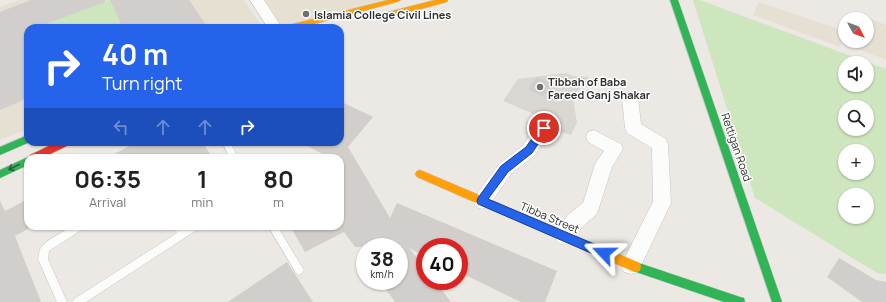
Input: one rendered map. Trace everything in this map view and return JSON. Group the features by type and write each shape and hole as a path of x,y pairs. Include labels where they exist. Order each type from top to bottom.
{"main road":[{"path":"304,24 397,0"},
{"path":"373,19 444,0"},
{"name":"Rettigan Road","path":"674,0 777,302"},
{"path":"0,151 24,141"},
{"path":"41,154 58,146"},
{"path":"0,174 24,162"},
{"name":"Tibba Street","path":"420,174 631,265 740,302"}],"street":[{"path":"257,0 272,24"},
{"path":"630,98 633,128"},
{"path":"482,201 505,169 529,150 544,128"},
{"path":"564,236 576,220 591,208 604,164 627,131 633,128"},
{"path":"631,265 662,203 660,144 633,128"},
{"path":"594,137 615,149"}],"lane":[{"path":"62,302 43,259 45,249 49,245 73,230"},
{"path":"77,302 180,230"},
{"path":"274,230 299,270"}],"shaded area":[{"path":"19,0 244,0 260,24 24,24 24,131 0,140 0,7"},
{"name":"Islamia College Civil Lines","path":"257,0 399,0 308,24 272,24"},
{"path":"759,2 838,29 838,46 753,15"},
{"path":"874,20 886,25 886,60 856,48 874,48"},
{"name":"Tibbah of Baba Fareed Ganj Shakar","path":"566,73 573,76 589,77 573,98 577,123 571,135 535,124 541,117 503,101 518,79"}],"green space":[{"path":"110,0 152,16 133,24 46,24"},
{"path":"693,0 700,0 851,56 838,56 838,92 874,92 874,65 886,69 886,274 877,273 755,198"}],"building":[{"path":"31,0 105,0 105,2 46,24 24,24 24,100 0,110 0,12"},
{"path":"110,0 189,0 205,24 121,24"},
{"name":"Tibbah of Baba Fareed Ganj Shakar","path":"537,77 554,84 544,97 527,89"},
{"path":"344,103 373,117 348,147 390,218 397,203 557,271 545,302 521,302 468,276 468,238 416,238 416,252 409,248 416,257 416,290 442,290 451,302 395,302 386,290 408,290 408,238 356,238 355,247 344,232 305,252 292,230 344,230 344,154 322,154 308,146 344,146"},
{"path":"130,146 205,146 210,154 114,154"},
{"path":"0,201 5,211 24,201 24,230 26,230 15,236 41,302 0,302"},
{"path":"839,258 876,280 886,282 886,302 862,302 827,277"},
{"path":"287,262 313,302 228,302"}],"traffic: fast":[{"path":"674,0 777,302"},
{"path":"0,151 24,141"},
{"path":"0,174 24,163"},
{"path":"636,267 740,302"}],"traffic: slow":[{"path":"304,24 397,0"},
{"path":"380,17 444,0"},
{"path":"420,174 636,267"}],"traffic: jam":[{"path":"41,154 58,146"}],"place":[{"name":"Islamia College Civil Lines","path":"306,14"},
{"name":"Tibbah of Baba Fareed Ganj Shakar","path":"540,87"}],"route":[{"path":"544,128 529,150 505,169 482,201 604,253"}]}
